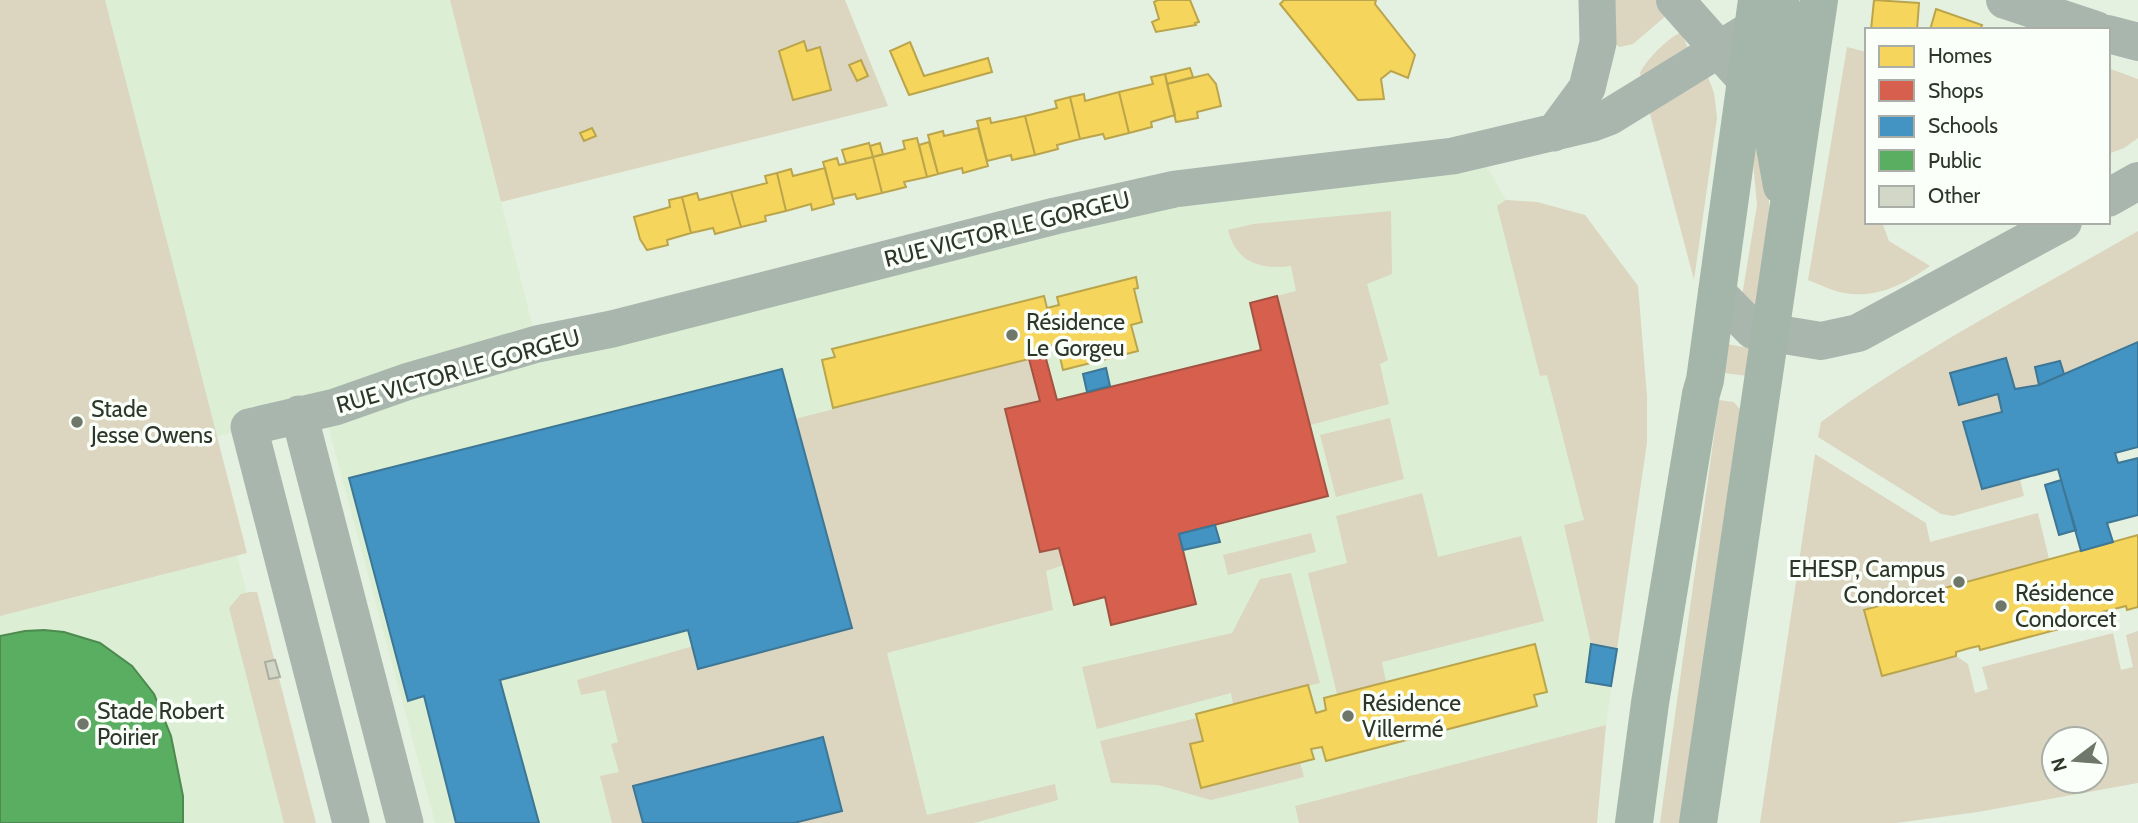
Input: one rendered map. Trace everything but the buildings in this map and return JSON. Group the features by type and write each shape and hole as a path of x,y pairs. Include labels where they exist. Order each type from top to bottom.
{"main road":[{"path":"1779,0 1781,14 1771,125 1787,216"},
{"path":"1698,823 1819,0"},
{"path":"1634,823 1650,703 1705,380 1755,14"}],"street":[{"path":"1554,132 1587,88 1598,43 1597,0"},
{"path":"1675,0 1746,80"},
{"path":"2005,0 2091,28"},
{"name":"RUE VICTOR LE GORGEU","path":"351,823 249,427 335,407 409,381 537,344 612,329 1016,225 1175,189 1453,156 1609,117 1717,50 1755,14"},
{"path":"1717,293 1753,330 1821,341 1858,333 2059,224"},
{"path":"299,414 405,823"}],"shaded area":[{"path":"0,0 450,0 537,343 1175,189 1477,149 1506,200 1537,202 1585,215 1638,286 1647,397 1647,442 1606,725 1597,823 435,823 323,408 207,439 306,823 0,823"},
{"path":"0,0 105,0 247,553 0,616"},
{"path":"450,0 845,0 888,106 501,202"},
{"path":"1610,0 1656,0 1667,15 1633,44 1620,47 1607,40"},
{"path":"1681,32 1689,50 1643,85 1640,73 1647,62 1663,45"},
{"path":"1847,47 1865,52 1865,224 1883,224 1889,241 1930,266 1900,284 1867,294 1839,292 1808,280"},
{"path":"2110,69 2138,79 2138,138 2110,153"},
{"path":"1708,77 1714,93 1717,118 1694,280 1649,110"},
{"path":"1763,130 1770,216 1757,310 1740,308 1757,205 1752,150"},
{"path":"1506,200 1537,202 1585,215 1638,286 1647,397 1647,442 1617,649 1591,644 1564,525 1584,520 1547,375 1540,376 1497,206"},
{"path":"1391,211 1392,274 1367,284 1388,360 1380,364 1389,404 1310,425 1277,296 1296,291 1291,266 1270,267 1252,262 1237,250 1228,230 1253,224"},
{"path":"2138,231 2138,342 2064,374 2060,361 2035,366 2039,385 2015,389 2006,358 1950,373 1959,405 1998,394 2002,412 1963,423 1982,489 2020,479 2024,496 1953,516 1941,514 1818,437 1821,422 1859,395 1977,322"},
{"path":"1727,344 1753,349 1748,376 1723,373"},
{"path":"1029,359 1040,401 1005,410 1040,551 1059,548 1064,565 1046,571 1053,610 887,653 927,815 1055,784 1058,800 974,823 612,823 600,776 619,772 611,744 618,742 605,690 581,695 577,680 693,646 699,669 852,628 795,419"},
{"path":"1719,400 1734,402 1743,413 1687,823 1660,823"},
{"path":"1390,418 1404,479 1336,497 1320,435"},
{"path":"1815,454 1926,523 1930,542 2038,513 2049,559 1864,610 1882,676 1956,656 1968,664 1975,693 1988,689 1982,667 2113,633 2121,670 2133,667 2126,635 2138,631 2138,783 2110,788 2110,725 2040,725 2040,795 2072,795 1896,823 1760,823"},
{"path":"1422,493 1438,557 1521,536 1544,621 1382,662 1386,682 1337,694 1308,573 1347,563 1336,516"},
{"path":"1311,533 1316,552 1228,575 1223,555"},
{"path":"1291,573 1320,683 1233,704 1231,693 1097,729 1082,667 1232,633 1260,579"},
{"path":"257,592 316,823 284,823 229,608 241,594"},
{"path":"1197,718 1203,741 1190,744 1201,788 1300,762 1304,777 1211,800 1158,785 1111,783 1100,741"},
{"path":"1606,725 1597,823 1299,823 1295,806"}],"place":[{"name":"Résidence Le Gorgeu","path":"1012,335"},
{"name":"Stade Jesse Owens","path":"77,422"},
{"name":"EHESP, Campus Condorcet","path":"1959,582"},
{"name":"Résidence Condorcet","path":"2001,606"},
{"name":"Résidence Villermé","path":"1348,716"},
{"name":"Stade Robert Poirier","path":"83,724"}]}
